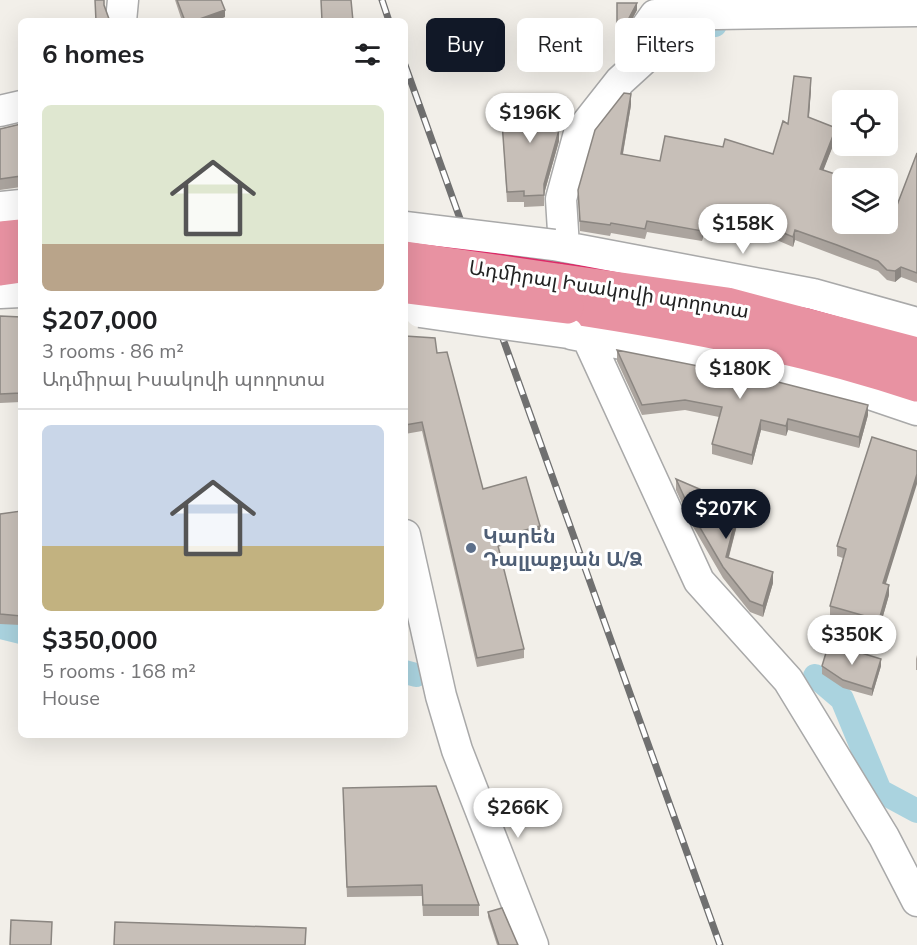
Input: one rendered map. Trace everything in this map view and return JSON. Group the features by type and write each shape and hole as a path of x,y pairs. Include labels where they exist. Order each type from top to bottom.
{"highway":[{"path":"0,238 18,236"},
{"path":"0,269 18,266"},
{"name":"Ադմիրալ Իսակովի պողոտա","path":"408,291 570,314 691,326 854,364 917,385"},
{"name":"Ադմիրալ Իսակովի պողոտա","path":"570,314 727,304 917,354"}],"street":[{"path":"121,18 123,0"},
{"path":"559,246 561,199 579,133 620,81 643,60 649,8 917,11"},
{"path":"0,111 18,107"},
{"path":"0,207 18,205"},
{"path":"408,226 559,246 813,294 917,323"},
{"path":"408,291 570,314 861,392 917,410"},
{"path":"0,293 18,292"},
{"path":"570,314 699,581 788,680 884,837 917,901"},
{"path":"408,548 441,696 457,750 533,945"}],"building":[{"path":"95,0 104,0 109,18 96,18"},
{"path":"177,0 221,0 225,10 202,18 184,18"},
{"path":"321,0 351,0 353,18 322,18"},
{"path":"617,3 637,3 629,18 617,18"},
{"path":"794,76 811,78 808,117 832,126 832,138 820,169 832,173 832,234 898,234 898,203 917,153 917,273 901,267 895,271 887,270 878,261 837,245 795,230 793,237 751,219 749,224 705,214 702,231 647,221 645,229 611,223 610,225 580,221 578,190 595,130 624,93 631,94 621,154 660,161 665,136 723,147 725,139 773,154 783,121 788,124"},
{"path":"516,99 554,99 559,104 559,130 544,184 544,195 524,196 524,191 507,192 502,122 506,122 512,103"},
{"path":"18,125 18,176 0,179 0,129"},
{"path":"0,316 18,317 18,393 0,394"},
{"path":"408,336 435,338 437,353 447,352 483,489 526,477 540,526 496,538 524,649 477,658 422,422 408,424"},
{"path":"617,350 774,381 868,405 859,437 788,419 786,426 761,420 752,455 712,444 722,407 685,400 642,405"},
{"path":"872,437 917,451 917,474 883,583 889,585 879,620 830,606 846,549 837,546"},
{"path":"676,479 739,506 726,557 773,572 763,606 750,601 723,567 692,514"},
{"path":"18,511 18,616 0,614 0,514"},
{"path":"829,643 881,659 872,689 843,680 822,666"},
{"path":"436,786 479,905 423,905 422,885 347,887 343,788"},
{"path":"502,908 518,945 499,945 488,912"},
{"path":"11,920 52,922 51,945 10,945"},
{"path":"115,922 306,928 305,945 114,945"}],"waterway":[{"path":"0,627 18,631"},
{"path":"408,673 416,675"},
{"path":"815,676 842,699 880,791 917,811"}],"railway":[{"path":"382,0 388,18"},
{"path":"408,73 720,945"}],"place":[{"name":"Կարեն Դալլաքյան Ա/Ձ","path":"471,548"}]}
